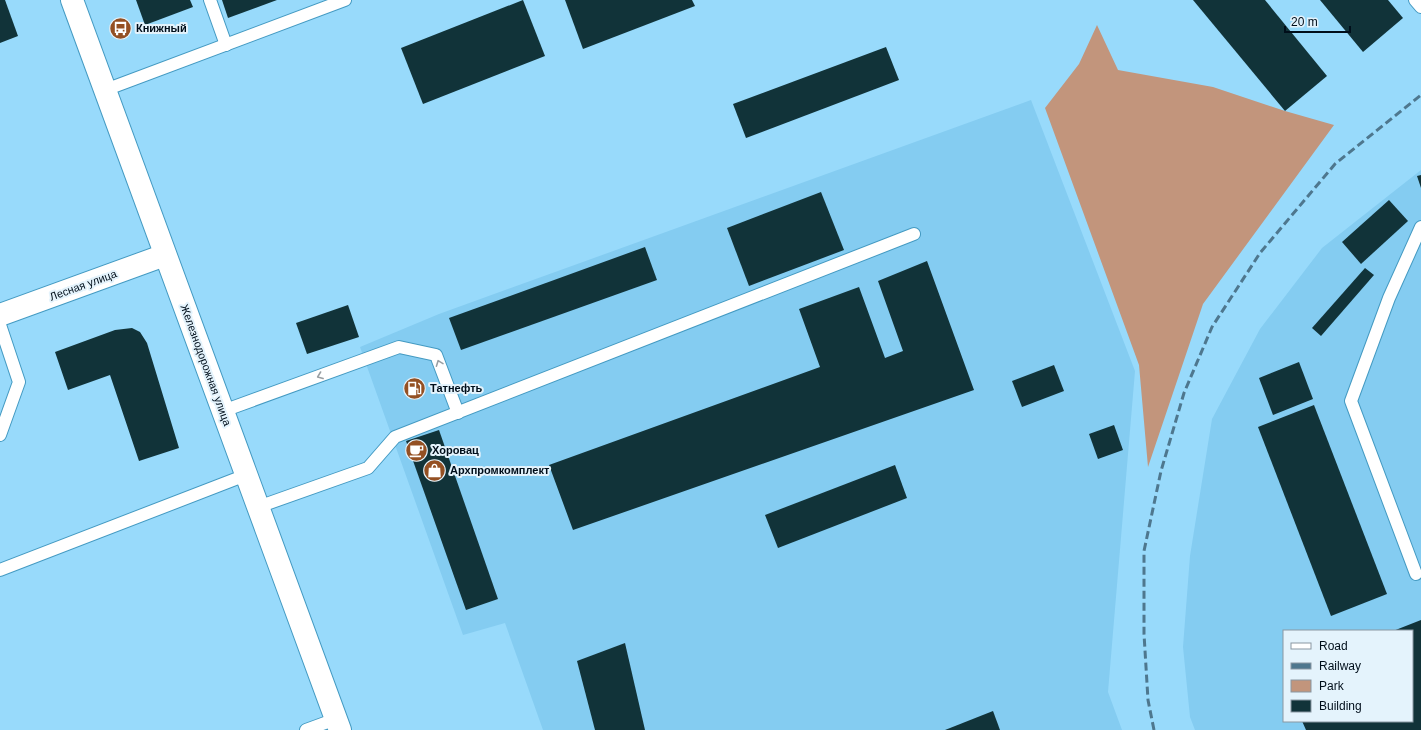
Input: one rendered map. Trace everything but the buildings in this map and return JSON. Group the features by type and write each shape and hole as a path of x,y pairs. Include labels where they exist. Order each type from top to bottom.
{"main road":[{"name":"Железнодорожная улица","path":"72,0 338,725"},
{"name":"Лесная улица","path":"0,315 165,255"}],"lane":[{"path":"210,0 226,45"},
{"path":"105,90 345,0"},
{"path":"1415,0 1421,7"},
{"path":"1416,574 1351,401 1389,298 1421,227"},
{"path":"258,507 368,468 395,437 914,234"},
{"path":"0,324 19,382 0,436"},
{"path":"223,411 399,347 436,356 458,413"},
{"path":"0,570 246,475"},
{"path":"306,730 338,725"}],"shaded area":[{"path":"1031,100 1135,371 1108,692 1122,730 543,730 505,623 463,635 360,347 439,314"},
{"path":"1421,170 1421,730 1195,730 1190,717 1183,647 1190,556 1212,419 1260,329 1322,248"}],"green space":[{"path":"1097,25 1118,70 1213,87 1285,111 1334,125 1203,304 1148,467 1139,365 1045,108 1079,64"}],"railway":[{"path":"1154,730 1148,700 1144,634 1144,551 1161,471 1184,393 1212,327 1260,253 1335,164 1421,95"}],"place":[{"name":"Книжный","path":"121,28"},
{"name":"Татнефть","path":"415,388"},
{"name":"Хоровац","path":"417,450"},
{"name":"Архпромкомплект","path":"435,470"}]}
